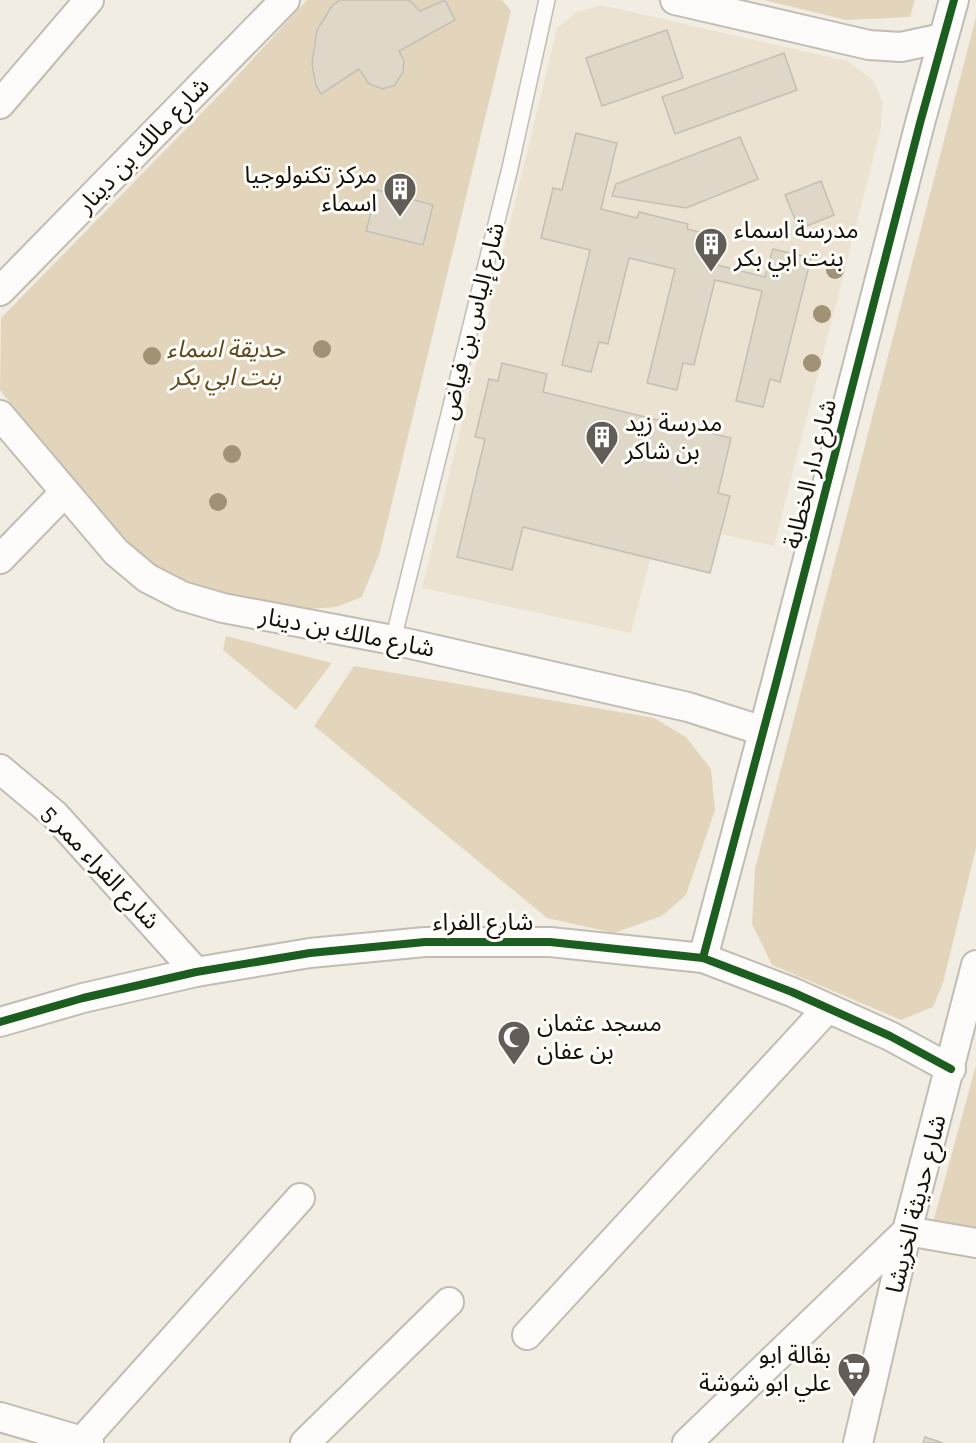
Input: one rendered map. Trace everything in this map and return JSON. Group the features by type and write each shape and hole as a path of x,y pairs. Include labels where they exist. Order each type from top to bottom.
{"street":[{"path":"0,104 89,0"},
{"name":"شارع مالك بن دينار","path":"0,291 285,0"},
{"path":"675,0 869,45 901,47 943,38"},
{"name":"شارع دار الخطابة","path":"703,958 954,0"},
{"name":"شارع مالك بن دينار","path":"0,415 116,552 147,578 182,596 223,608 393,640 688,707 763,731"},
{"path":"0,559 65,492"},
{"name":"شارع الفراء ممر 5","path":"0,769 55,815 196,972"},
{"name":"شارع الفراء","path":"0,1022 83,998 196,972 310,953 425,942 550,942 703,958 759,978 890,1036 951,1069"},
{"name":"شارع حديثة الخريشا","path":"858,1443 908,1231 976,965"},
{"path":"527,1335 827,1009"},
{"path":"0,1417 86,1442 300,1198"},
{"path":"687,1443 908,1231 976,1243"},
{"path":"305,1443 449,1302"}],"lane":[{"name":"شارع إلياس بن فياض","path":"393,640 510,168 547,0"}],"shaded area":[{"path":"601,5 847,61 873,80 883,102 881,128 774,546 720,534 710,573 650,559 631,633 422,588 557,28 577,12"}],"green space":[{"name":"حديقة اسماء بنت ابي بكر","path":"307,0 502,0 511,11 380,552 362,597 336,607 309,609 201,589 157,569 96,512 0,390 1,318 226,88"},
{"path":"764,0 915,0 910,17 846,20"},
{"path":"976,17 976,848 943,983 933,1007 901,1020 772,965 752,924 755,869"},
{"path":"226,636 332,663 296,710 223,650"},
{"path":"354,666 654,718 686,737 711,769 715,810 686,895 662,916 614,933 547,918 314,726"},
{"path":"976,1065 976,1236 931,1230"}],"building":[{"path":"340,0 409,0 420,11 445,0 455,20 399,51 404,61 403,72 395,85 383,89 369,84 359,69 321,94 316,86 312,64 317,30 332,6"},
{"path":"667,30 683,78 602,106 586,58"},
{"path":"784,53 797,90 675,134 662,97"},
{"name":"مدرسة اسماء بنت ابي بكر","path":"576,133 617,143 601,209 637,218 639,212 688,224 687,229 723,238 717,265 765,277 773,249 811,258 780,382 770,379 763,407 736,401 762,291 715,280 694,365 683,363 677,390 647,383 675,269 629,258 608,344 599,342 591,372 562,365 590,250 541,238 553,188 562,190"},
{"path":"740,137 758,179 686,208 612,196 616,184"},
{"path":"821,181 834,215 799,229 785,195"},
{"name":"مركز تكنولوجيا اسماء","path":"377,190 433,205 423,245 366,231"},
{"name":"مدرسة زيد بن شاكر","path":"502,363 547,374 543,392 731,438 718,493 730,496 710,573 523,527 512,570 457,557 485,439 475,437 489,379 498,381"},
{"path":"925,1437 943,1443 923,1443"}],"cycle path":[{"path":"703,958 954,0"},
{"path":"0,1022 83,998 196,972 310,953 425,942 550,942 703,958 792,992 890,1036 951,1069"}],"place":[{"name":"مركز تكنولوجيا اسماء","path":"400,218"},
{"name":"مدرسة اسماء بنت ابي بكر","path":"711,273"},
{"name":"مدرسة زيد بن شاكر","path":"602,466"},
{"name":"مسجد عثمان بن عفان","path":"514,1066"},
{"name":"بقالة ابو علي ابو شوشة","path":"854,1398"}]}
